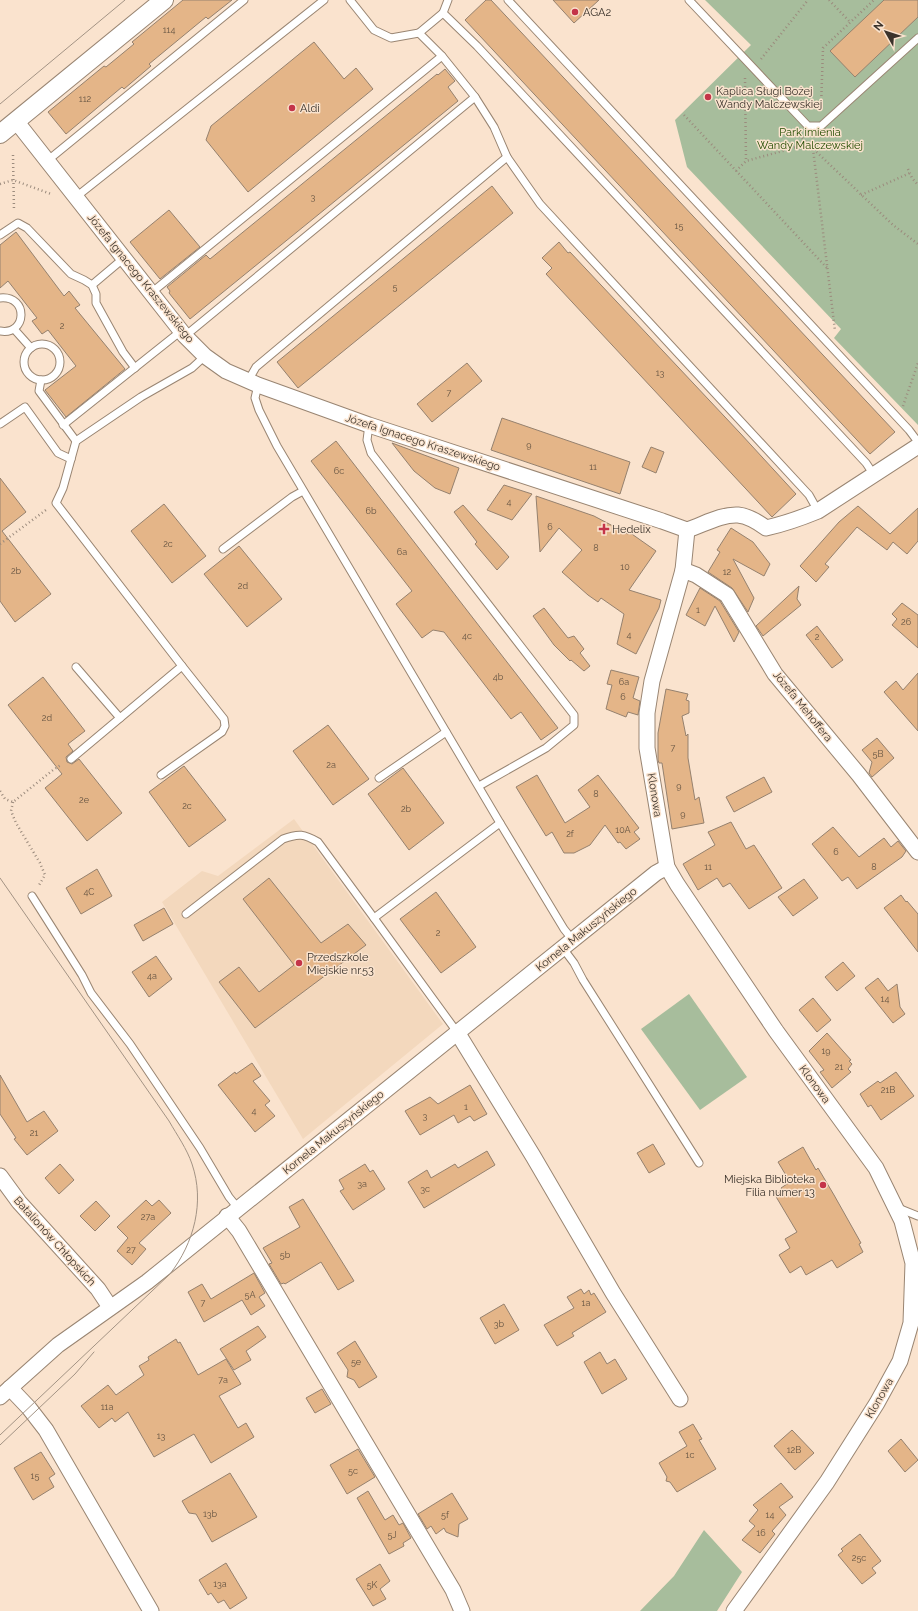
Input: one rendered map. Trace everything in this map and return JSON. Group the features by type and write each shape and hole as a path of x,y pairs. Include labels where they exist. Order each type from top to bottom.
{"street":[{"path":"0,134 164,0"},
{"name":"Józefa Ignacego Kraszewskiego","path":"16,121 183,334 204,356 226,371 253,383 369,425 687,530"},
{"path":"687,530 722,517 738,515 752,519 766,528 781,525 818,511 918,446"},
{"name":"Klonowa","path":"687,530 683,570 652,681 647,713 647,748 667,867 676,884 776,1031 876,1168 902,1221 913,1262 911,1323 900,1361 877,1403 827,1482 734,1611"},
{"name":"Józefa Mehoffera","path":"683,570 696,575 727,595 775,674 859,775 918,852"},
{"name":"Kornela Makuszyńskiego","path":"5,1392 58,1345 147,1282 567,943 656,873 667,867"},
{"path":"457,1032 533,1156 612,1293 680,1399"},
{"name":"Batalionów Chłopskich","path":"0,1176 19,1202 98,1289 110,1307"},
{"path":"232,1212 239,1231 453,1590 462,1611"},
{"path":"5,1392 29,1408 46,1430 151,1611"}],"lane":[{"path":"47,161 244,0"},
{"path":"76,197 324,0"},
{"path":"350,0 374,30 391,38 419,33 443,13 448,0"},
{"path":"508,0 910,430 918,442"},
{"path":"690,0 808,126 821,126 918,38"},
{"path":"443,13 477,46 866,463 874,474"},
{"path":"419,33 442,56 475,97 494,127 507,157 540,204 809,494 818,511"},
{"path":"151,293 442,56"},
{"path":"63,425 136,368 183,334 475,97"},
{"path":"507,157 256,367 253,383 255,398 259,410 277,446 303,491 564,929 574,963 583,980 699,1163"},
{"path":"0,235 18,222 26,228 71,274 92,285 96,294 96,303 123,352 136,368"},
{"path":"92,285 124,258"},
{"path":"0,298 14,300 18,305 21,318 19,324 8,332 0,331"},
{"path":"14,328 31,348"},
{"path":"44,344 51,346 56,351 60,357 60,364 54,376 41,380 34,378 29,374 25,368 25,361 31,348 44,344"},
{"path":"162,775 222,732 225,726 224,719 56,503 64,488 76,441 141,397 192,368 204,356"},
{"path":"41,380 38,391 76,441"},
{"path":"0,424 25,407 58,453 71,460"},
{"path":"369,425 367,440 371,453 574,715 574,725 546,748 479,786"},
{"path":"223,549 292,497 303,491"},
{"path":"71,759 182,666"},
{"path":"76,667 120,718"},
{"path":"379,778 446,732"},
{"path":"374,918 500,823"},
{"path":"186,914 283,839 295,834 307,836 318,842 457,1032"},
{"path":"32,896 82,975 91,993 130,1044 200,1148 232,1212"},
{"path":"896,1207 918,1216"}],"path":[{"path":"753,68 808,0"},
{"path":"829,0 850,22"},
{"path":"821,126 823,48 874,0"},
{"path":"745,76 746,161"},
{"path":"684,115 827,268"},
{"path":"736,171 746,161 808,144 893,225 918,244"},
{"path":"813,149 837,353"},
{"path":"13,155 14,207"},
{"path":"908,169 918,185"},
{"path":"861,195 910,173"},
{"path":"898,418 918,363"},
{"path":"0,544 56,503"},
{"path":"32,896 45,875 40,863 11,812 13,802 52,770 71,759"},
{"path":"0,790 5,799 13,802"}],"shaded area":[{"name":"Przedszkole Miejskie nr.53","path":"294,819 443,1024 303,1139 162,902 202,871 218,876"}],"green space":[{"name":"Park imienia Wandy Malczewskiej","path":"705,0 918,0 918,425 834,338 841,329 687,167 675,120 751,45"},
{"path":"689,994 747,1077 700,1110 641,1029"},
{"path":"704,1530 742,1572 717,1611 640,1611 674,1576"}],"building":[{"path":"183,0 232,0 208,19 206,17 149,64 151,66 124,89 122,87 66,134 48,112 104,66 106,67 134,44 132,42"},
{"path":"486,0 491,0 895,432 870,454 465,20"},
{"name":"AGA2","path":"553,0 599,0 574,23"},
{"path":"884,0 918,0 918,17 855,77 830,51"},
{"name":"Aldi","path":"314,42 344,79 356,68 373,89 248,192 206,140 211,126"},
{"path":"445,69 455,81 448,87 458,101 190,319 169,293 170,291 167,287 206,255 210,259"},
{"path":"492,186 513,213 298,388 277,362"},
{"path":"169,210 200,247 160,279 130,242"},
{"path":"16,232 64,296 69,291 80,305 75,308 125,369 66,417 45,390 76,366 48,330 42,334 32,321 37,318 8,281 0,288 0,245"},
{"path":"559,242 796,494 772,517 546,274 552,268 542,258"},
{"path":"467,363 482,381 432,422 417,404"},
{"path":"502,418 630,462 620,494 491,450"},
{"path":"336,441 558,728 541,740 521,712 511,719 444,632 433,630 422,638 396,604 412,591 311,461"},
{"path":"392,443 459,468 450,494 435,488 414,471"},
{"path":"651,447 664,452 656,473 642,467"},
{"path":"0,478 26,512 2,531 51,594 15,622 0,601"},
{"path":"504,485 532,494 512,520 487,510"},
{"path":"536,496 594,516 628,534 629,532 656,551 629,590 661,600 659,608 636,654 617,644 624,614 601,598 598,602 562,572 582,550 559,528 540,552"},
{"path":"164,504 206,556 172,583 131,531"},
{"path":"463,505 509,557 497,570 475,544 477,542 454,512"},
{"path":"858,506 890,534 918,508 918,541 907,554 893,542 887,550 857,527 825,564 829,567 816,582 800,566 839,522"},
{"path":"731,528 753,542 770,564 764,576 733,559 754,598 748,612 732,588 708,572 720,552 717,550"},
{"path":"239,546 282,599 247,627 204,574"},
{"path":"799,586 797,599 801,605 763,636 756,626"},
{"path":"700,588 720,601 739,632 734,642 715,606 705,626 686,615"},
{"path":"902,603 918,615 918,648 892,625 897,619 892,614"},
{"path":"544,608 568,638 574,636 584,649 580,653 590,666 584,671 571,660 570,661 554,645 533,616"},
{"path":"817,626 843,660 832,668 806,635"},
{"path":"611,670 639,677 633,698 640,701 638,715 628,712 626,717 606,709 612,685 607,684"},
{"path":"918,673 918,731 884,692 896,681 903,690"},
{"path":"43,677 85,731 68,744 73,751 66,757 67,762 72,764 79,759 122,813 87,841 45,788 62,774 8,705"},
{"path":"666,689 688,694 686,700 689,701 689,713 682,716 686,736 688,734 688,758 695,800 699,797 704,823 672,829 662,763 659,763 658,760 658,733"},
{"path":"328,725 369,779 333,805 293,751"},
{"path":"877,738 894,758 872,777 869,773 872,762 862,750"},
{"path":"184,766 226,820 189,847 149,792"},
{"path":"403,768 444,823 409,850 368,794"},
{"path":"537,775 565,823 590,807 578,790 598,775 639,828 634,832 640,839 626,849 620,842 618,843 605,825 590,845 574,853 564,853 552,832 546,836 516,787"},
{"path":"764,777 772,792 734,812 726,797"},
{"path":"731,822 746,849 754,845 782,888 749,909 730,883 723,887 717,878 698,890 683,864 715,845 708,832"},
{"path":"833,827 859,857 884,838 891,847 898,841 906,851 902,857 857,889 848,877 842,881 812,844"},
{"path":"97,869 112,896 81,914 66,888"},
{"path":"269,878 321,943 348,924 366,945 255,1028 219,982 239,967 259,992 294,965 243,899"},
{"path":"804,879 818,898 793,916 778,897"},
{"path":"436,892 476,947 441,973 400,919"},
{"path":"901,895 918,914 918,952 884,908"},
{"path":"164,908 173,924 143,941 134,925"},
{"path":"156,956 172,979 149,997 132,972"},
{"path":"843,962 855,976 837,991 825,977"},
{"path":"878,978 888,991 897,984 900,1007 905,1014 893,1023 865,988"},
{"path":"813,998 831,1020 817,1032 799,1010"},
{"path":"827,1033 851,1060 849,1061 852,1064 848,1069 851,1072 832,1088 820,1072 824,1070 809,1051"},
{"path":"252,1063 261,1076 253,1081 270,1101 265,1105 275,1116 255,1132 218,1085 235,1072 236,1074"},
{"path":"896,1072 914,1096 881,1120 871,1105 868,1107 860,1094 878,1081 880,1083"},
{"path":"0,1075 27,1122 44,1111 58,1131 27,1155 14,1139 16,1138 0,1114"},
{"path":"470,1085 487,1114 474,1121 470,1116 458,1123 454,1115 420,1135 405,1111 430,1097 438,1104"},
{"path":"653,1144 665,1164 649,1173 637,1153"},
{"path":"803,1147 816,1170 818,1168 834,1195 861,1243 859,1244 863,1252 837,1268 832,1260 806,1275 801,1266 790,1273 779,1255 790,1248 785,1239 797,1232 775,1195 782,1190 781,1188 790,1182 778,1162"},
{"path":"487,1151 495,1165 424,1208 408,1182 427,1170 431,1178 455,1164 458,1168"},
{"path":"60,1164 74,1180 59,1194 45,1178"},
{"path":"365,1164 370,1172 373,1170 385,1189 353,1210 340,1191 344,1189 339,1180"},
{"path":"303,1199 354,1281 338,1290 321,1262 285,1284 281,1284 269,1264 272,1263 263,1248 300,1227 289,1207"},
{"path":"146,1200 152,1206 159,1200 171,1213 139,1243 146,1249 132,1265 117,1251 128,1238 117,1227"},
{"path":"96,1201 110,1216 95,1231 80,1216"},
{"path":"254,1273 265,1293 259,1297 265,1306 251,1315 242,1300 204,1322 188,1292 202,1284 211,1299"},
{"path":"581,1289 584,1294 589,1290 591,1295 594,1293 606,1312 572,1333 574,1336 557,1346 544,1325 574,1308 567,1297"},
{"path":"504,1304 519,1330 495,1344 480,1318"},
{"path":"258,1326 266,1337 246,1351 251,1360 234,1370 220,1349"},
{"path":"176,1339 178,1343 180,1342 198,1375 226,1359 241,1384 219,1396 238,1428 246,1423 254,1437 211,1463 194,1434 154,1457 128,1412 115,1422 112,1418 99,1428 81,1406 108,1385 116,1395 144,1375 139,1366 149,1360 148,1357"},
{"path":"355,1341 377,1377 359,1388 354,1380 347,1377 348,1370 337,1353"},
{"path":"600,1352 607,1364 615,1359 627,1379 602,1394 584,1362"},
{"path":"322,1389 331,1404 315,1413 306,1398"},
{"path":"693,1424 702,1439 699,1440 716,1469 677,1492 670,1482 666,1481 667,1477 659,1463 687,1446 679,1432"},
{"path":"792,1430 814,1453 795,1470 774,1446"},
{"path":"901,1439 918,1460 905,1472 888,1451"},
{"path":"358,1449 375,1477 347,1494 330,1465"},
{"path":"41,1452 55,1474 49,1478 54,1487 33,1500 14,1468"},
{"path":"230,1473 257,1517 212,1542 196,1514 189,1513 182,1501"},
{"path":"781,1483 793,1497 779,1507 786,1515 772,1531 775,1534 760,1553 742,1540 755,1526 749,1521 758,1510 753,1505"},
{"path":"368,1491 385,1520 393,1515 399,1525 403,1523 411,1538 403,1543 404,1546 389,1554 357,1498"},
{"path":"452,1493 468,1519 459,1524 458,1537 446,1532 444,1528 436,1534 431,1526 427,1529 418,1514"},
{"path":"860,1534 881,1561 872,1568 876,1573 862,1584 838,1555 843,1551 841,1549"},
{"path":"226,1563 247,1598 230,1609 224,1600 218,1603 211,1593 208,1595 199,1580"},
{"path":"380,1564 390,1581 380,1589 386,1599 373,1606 356,1579"}],"tram line":[{"path":"0,104 125,0"},
{"path":"0,878 169,1121 190,1158 196,1178 197,1193 195,1222 191,1236 170,1274 0,1435"},
{"path":"0,1445 75,1374 94,1352"}],"place":[{"name":"AGA2","path":"575,12"},
{"name":"Kaplica Sługi Bożej Wandy Malczewskiej","path":"708,97"},
{"name":"Aldi","path":"292,108"},
{"name":"Hedelix","path":"604,529"},
{"name":"Przedszkole Miejskie nr.53","path":"299,963"},
{"name":"Miejska Biblioteka Filia numer 13","path":"823,1185"}]}
